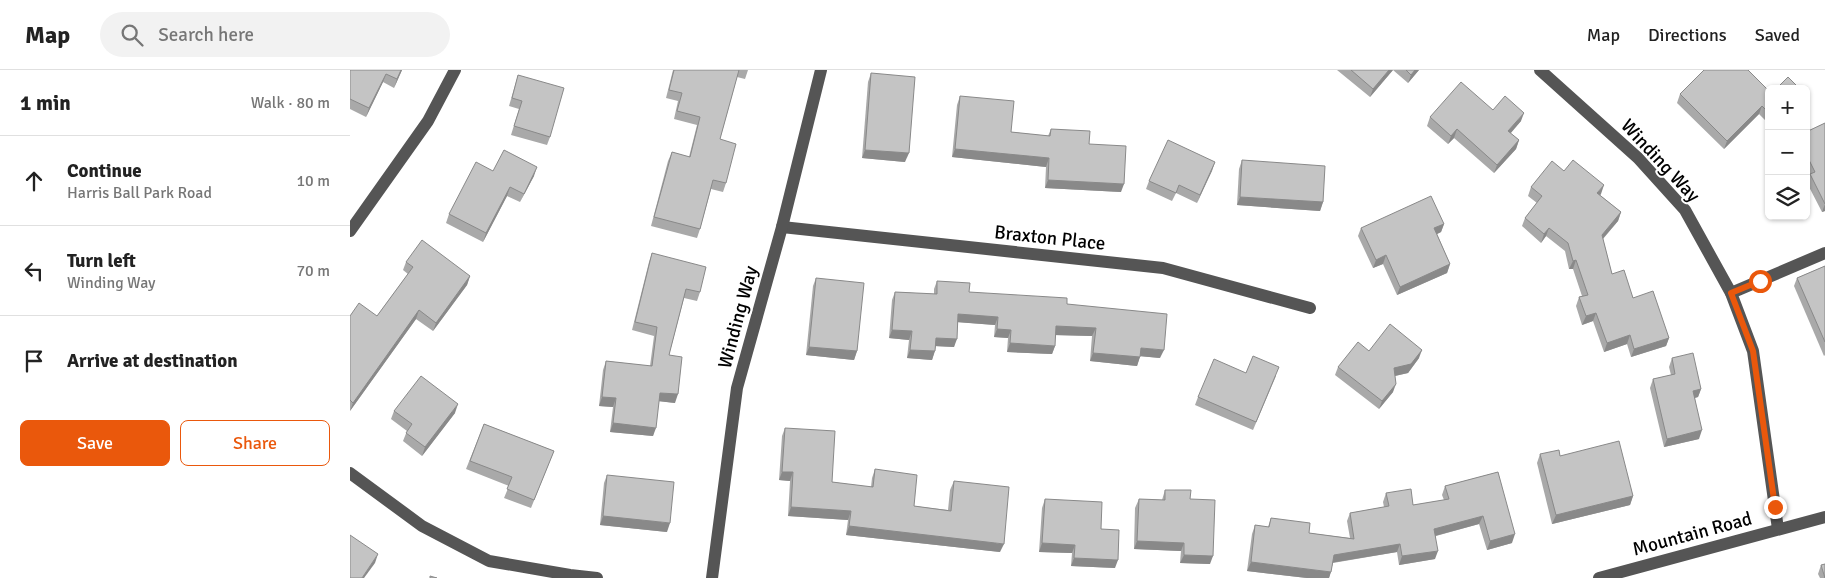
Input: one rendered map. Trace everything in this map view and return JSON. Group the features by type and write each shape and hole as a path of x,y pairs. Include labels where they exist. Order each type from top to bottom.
{"street":[{"path":"350,231 428,121 455,70"},
{"name":"Winding Way","path":"712,578 737,388 782,227 821,70"},
{"name":"Winding Way","path":"1540,70 1638,158 1685,210 1731,293 1753,351 1778,529"},
{"name":"Braxton Place","path":"782,227 1163,268 1310,308"},
{"path":"1731,293 1825,253"},
{"path":"350,473 422,526 489,561 597,578"},
{"name":"Mountain Road","path":"1598,578 1825,517"}],"building":[{"path":"350,70 401,70 397,79 386,74 369,108 350,99"},
{"path":"674,70 739,70 720,139 736,144 726,183 713,180 700,229 654,217 672,152 690,157 700,117 677,111 682,93 669,90"},
{"path":"1351,70 1389,70 1373,89"},
{"path":"1406,70 1415,70 1411,75"},
{"path":"1704,70 1748,70 1765,87 1765,109 1762,106 1727,141 1680,94"},
{"path":"871,73 915,77 909,153 865,150"},
{"path":"518,75 564,88 550,137 514,126 522,101 512,98"},
{"path":"1788,77 1796,85 1780,85"},
{"path":"1461,82 1493,110 1505,96 1524,113 1508,131 1519,140 1497,165 1457,129 1451,136 1430,117"},
{"path":"960,96 1014,101 1011,132 1050,136 1051,129 1090,131 1089,144 1126,146 1124,184 1048,180 1049,158 955,149"},
{"path":"1825,123 1825,204 1810,174 1815,172 1810,162 1810,130"},
{"path":"1168,140 1215,162 1200,195 1179,185 1176,193 1149,181"},
{"path":"504,150 537,167 524,194 510,187 486,233 449,214 476,162 493,171"},
{"path":"1242,160 1325,166 1323,202 1240,197"},
{"path":"1573,160 1604,185 1597,193 1621,212 1602,235 1612,274 1624,270 1633,298 1653,291 1669,338 1634,349 1630,335 1607,343 1596,313 1586,316 1579,297 1588,295 1576,260 1573,261 1568,243 1549,228 1544,234 1525,218 1542,196 1531,187 1552,161 1564,171"},
{"path":"1431,196 1444,224 1434,228 1450,264 1400,287 1386,255 1376,260 1361,228"},
{"path":"422,240 470,276 436,323 419,310 353,403 350,400 350,316 359,303 377,316 413,267 406,262"},
{"path":"652,253 706,267 700,292 686,289 669,355 682,357 678,394 660,393 656,428 613,423 616,398 602,397 606,361 652,366 657,327 635,322"},
{"path":"1825,266 1825,342 1797,278"},
{"path":"816,278 864,283 857,351 809,347"},
{"path":"937,281 970,283 969,292 1067,298 1067,304 1167,314 1164,350 1141,348 1140,357 1093,353 1096,328 1056,326 1055,346 1010,343 1011,330 997,329 998,317 958,314 957,339 936,338 935,351 910,350 912,331 892,330 895,292 937,294"},
{"path":"1390,324 1422,350 1411,364 1394,368 1396,384 1382,401 1338,367 1358,342 1369,351"},
{"path":"1693,353 1701,389 1693,391 1702,430 1667,439 1653,379 1675,374 1672,358"},
{"path":"1253,356 1279,367 1256,422 1198,397 1214,359 1246,373"},
{"path":"421,376 458,404 425,447 406,433 412,424 394,411"},
{"path":"484,424 554,451 534,500 507,489 512,477 470,461"},
{"path":"785,428 835,431 832,482 873,487 875,469 917,475 914,506 951,511 954,481 1009,487 1004,544 849,526 851,511 791,507 793,472 782,472"},
{"path":"1619,441 1633,496 1556,515 1540,454 1559,450 1560,456"},
{"path":"1498,472 1515,534 1490,541 1483,516 1434,529 1438,551 1402,556 1400,544 1334,555 1331,572 1251,562 1255,525 1269,527 1271,518 1310,523 1309,533 1354,539 1350,513 1389,506 1386,493 1411,489 1413,505 1449,499 1445,486"},
{"path":"607,475 674,482 670,523 603,516"},
{"path":"1165,490 1191,490 1190,499 1215,500 1213,556 1184,555 1184,543 1137,541 1139,499 1165,500"},
{"path":"1045,499 1102,502 1101,529 1119,530 1118,560 1074,558 1075,545 1042,543"},
{"path":"350,535 378,554 362,578 350,578"},
{"path":"1825,564 1825,578 1821,565"}],"route":[{"path":"1760,281 1731,293 1753,351 1775,507"}]}
